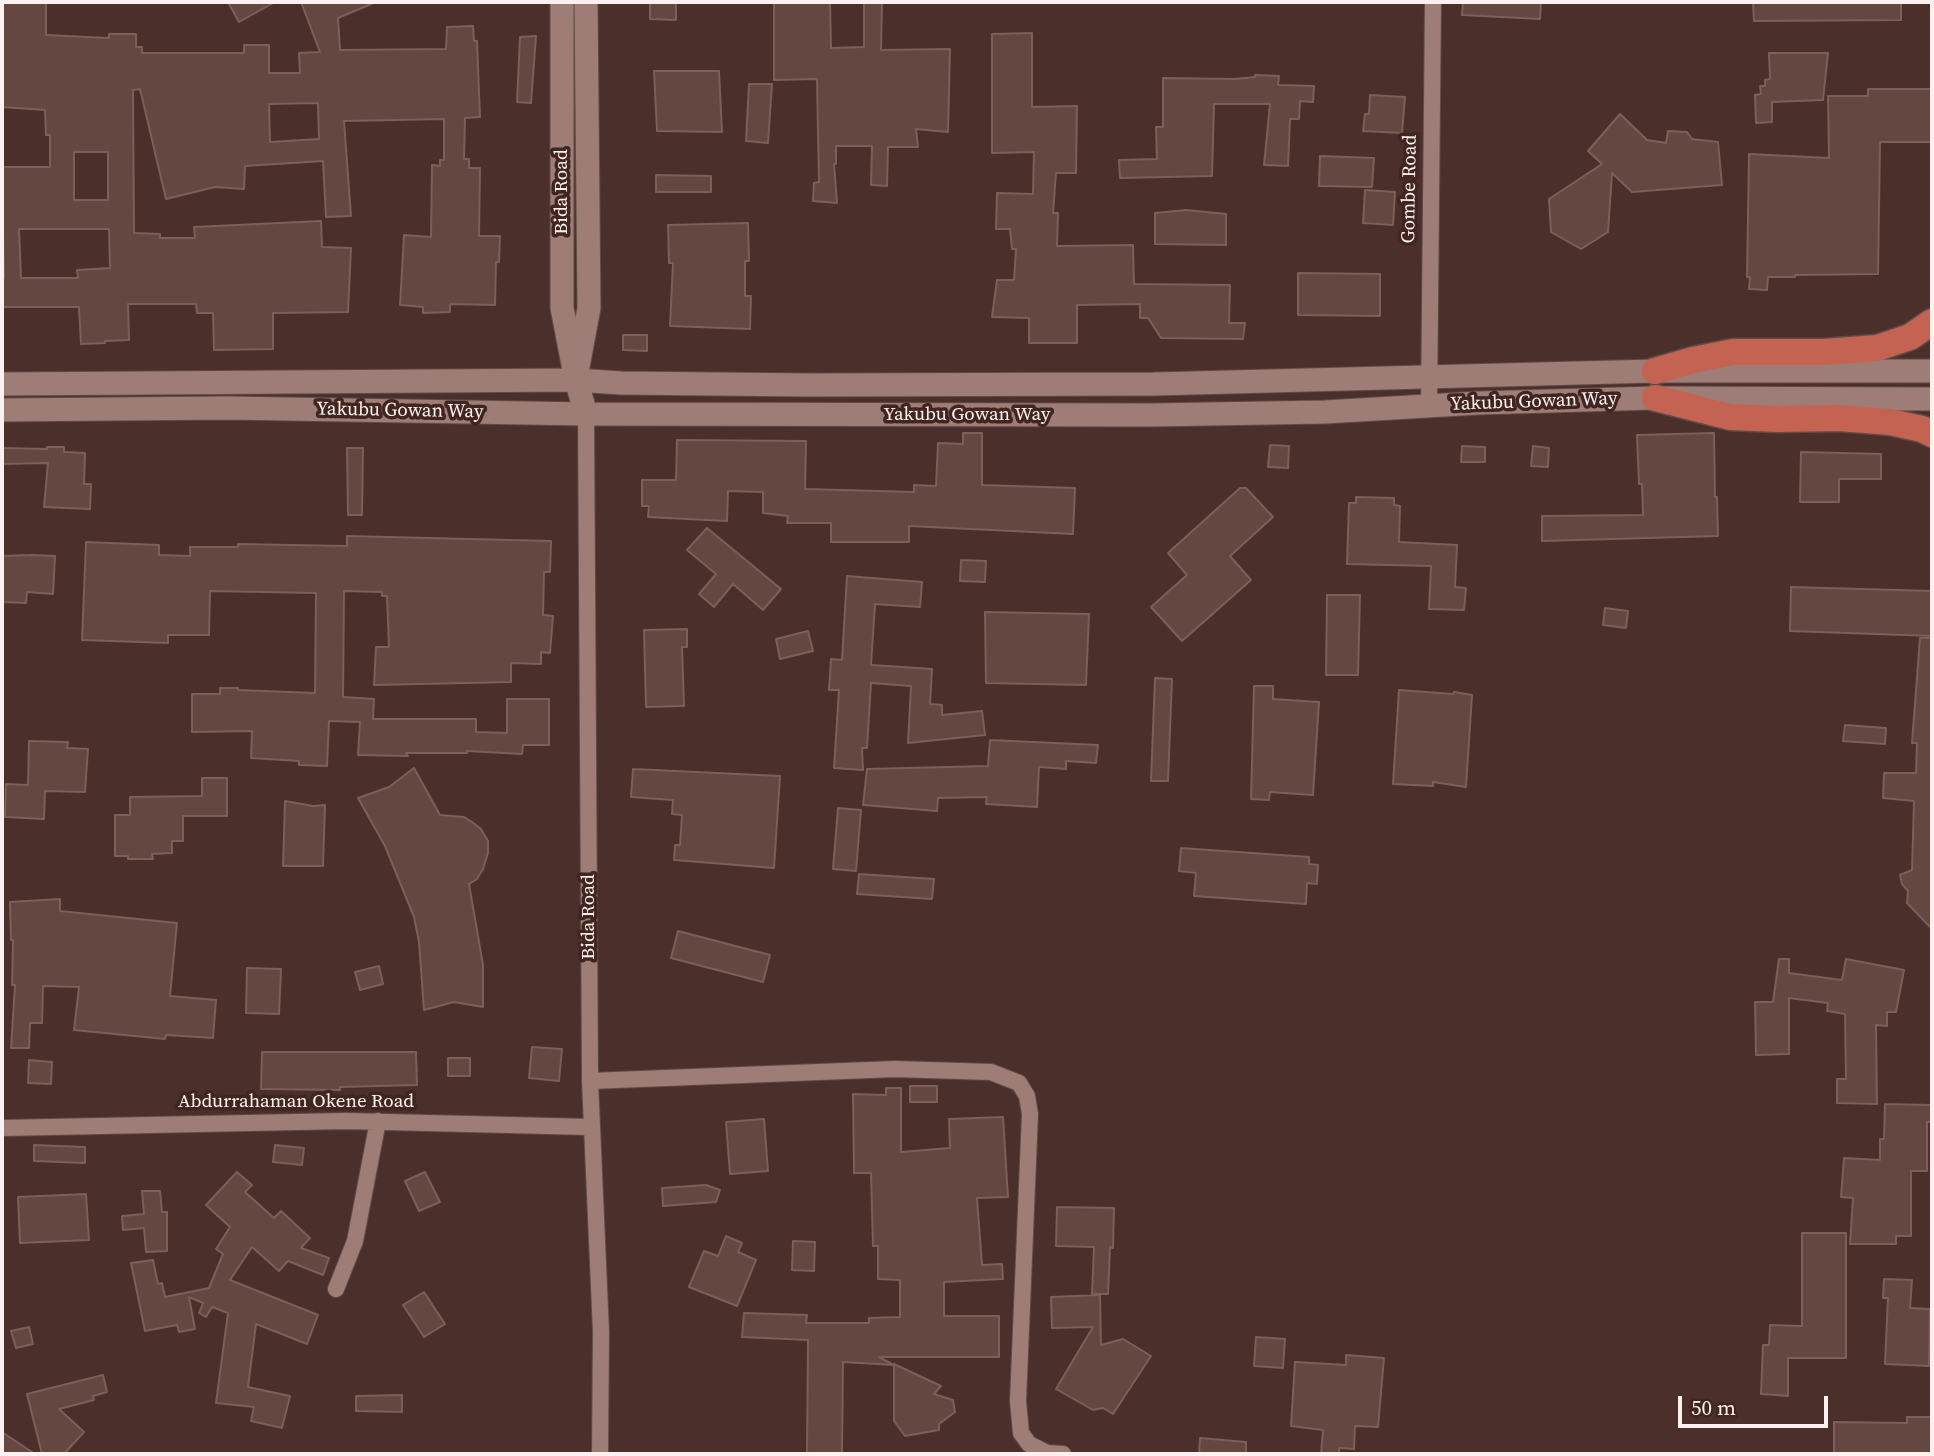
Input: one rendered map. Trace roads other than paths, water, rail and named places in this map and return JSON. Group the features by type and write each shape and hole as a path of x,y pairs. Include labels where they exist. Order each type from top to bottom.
{"main road":[{"path":"1655,371 1733,352 1824,352 1877,348 1910,337 1932,322"},
{"path":"1656,398 1730,416 1890,422 1922,429 1932,435"}],"street":[{"name":"Bida Road","path":"562,2 562,308 576,380 586,414 590,1127 601,1332 600,1454"},
{"name":"Bida Road","path":"576,380 589,308 586,2"},
{"name":"Gombe Road","path":"1429,406 1433,2"},
{"name":"Yakubu Gowan Way","path":"2,384 576,380 809,385 1112,384 1655,371 1932,371"},
{"name":"Yakubu Gowan Way","path":"2,410 228,408 586,414 1140,415 1325,412 1656,398 1932,399"},
{"path":"590,1081 895,1069 992,1072 1019,1083 1027,1097 1030,1114 1018,1401 1021,1433 1029,1444 1047,1453 1063,1454"},
{"path":"336,1289 355,1241 377,1121"},
{"name":"Abdurrahaman Okene Road","path":"2,1128 377,1121 590,1127"}]}
